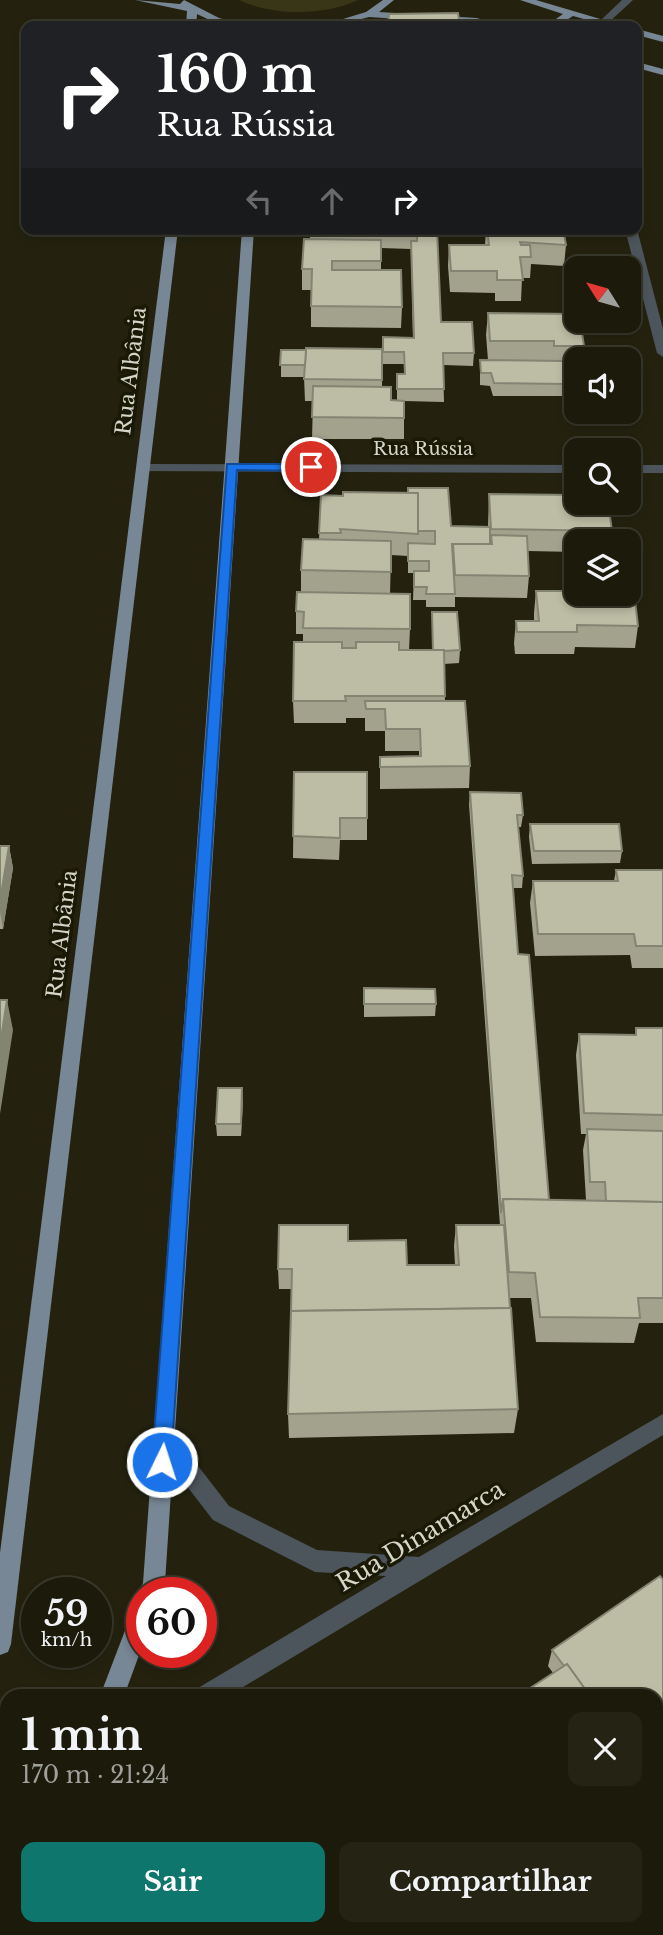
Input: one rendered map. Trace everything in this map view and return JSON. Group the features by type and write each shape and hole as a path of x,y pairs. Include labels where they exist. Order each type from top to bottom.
{"main road":[{"path":"141,0 192,9 220,21"},
{"path":"182,0 192,9"},
{"path":"369,14 389,0"},
{"path":"525,0 600,21"},
{"path":"191,21 192,9"},
{"path":"559,21 571,13"},
{"path":"343,21 369,14 477,21"},
{"path":"642,33 663,39"},
{"path":"642,66 663,72"},
{"name":"Rua Albânia","path":"0,1644 172,235"},
{"path":"154,1577 248,235"},
{"path":"114,1689 126,1657"}],"street":[{"path":"605,21 628,0"},
{"path":"633,235 663,353"},
{"name":"Rua Rússia","path":"143,468 564,469"},
{"path":"641,469 663,469"},
{"name":"Rua Dinamarca","path":"218,1689 663,1424"},
{"path":"163,1438 221,1513 315,1561 421,1568"}],"shaded area":[{"path":"239,0 358,0 330,9 298,12 267,9"}],"building":[{"path":"458,13 459,21 388,21 389,14"},
{"path":"417,235 437,235 441,322 472,322 474,353 443,353 444,389 397,389 397,374 405,374 404,352 383,352 383,337 414,338 411,241 417,241"},
{"path":"488,235 564,235 566,245 520,242 521,245 530,245 531,257 520,257 523,280 497,280 497,271 451,271 449,245 489,245"},
{"path":"304,239 381,240 381,261 332,261 332,270 401,270 402,307 311,306 312,269 302,269"},
{"path":"488,313 564,314 564,333 582,333 584,346 554,346 554,341 490,341"},
{"path":"306,348 382,349 382,380 304,379"},
{"path":"281,350 306,350 305,365 280,365"},
{"path":"480,360 563,361 564,384 494,383 491,373 481,373"},
{"path":"313,386 391,387 391,400 404,401 404,418 312,417"},
{"path":"408,488 448,488 451,526 490,527 490,544 452,544 455,594 426,594 427,587 414,587 414,571 429,571 429,561 408,561 408,543 435,544 435,531 418,531 418,493 408,493"},
{"path":"343,492 418,493 418,534 340,529 341,533 319,533 321,495 343,496"},
{"path":"489,494 564,495 564,515 610,515 612,529 564,530 491,529"},
{"path":"491,535 527,536 529,576 455,575 453,544 492,544"},
{"path":"303,539 391,541 391,572 301,570"},
{"path":"536,591 564,591 564,606 636,606 638,626 577,625 577,632 517,632 516,621 539,621"},
{"path":"297,592 410,594 410,629 303,628 304,612 296,611"},
{"path":"432,612 457,612 460,650 433,650"},
{"path":"294,642 342,642 342,648 356,648 356,642 399,642 399,650 444,650 445,696 345,696 346,701 293,701"},
{"path":"365,701 465,701 470,766 380,767 380,757 421,756 420,729 386,729 385,709 366,709"},
{"path":"294,772 367,772 367,818 340,818 340,838 293,836"},
{"path":"470,792 521,793 523,815 517,815 523,876 512,875 518,954 529,955 549,1200 503,1199 501,1213"},
{"path":"530,824 619,824 622,851 534,851"},
{"path":"0,846 9,846 0,901"},
{"path":"616,870 663,870 663,946 636,946 634,934 538,934 533,881 618,881"},
{"path":"364,988 435,989 436,1004 364,1004"},
{"path":"0,1000 7,1000 0,1045"},
{"path":"636,1028 663,1028 663,1115 584,1113 579,1034 636,1035"},
{"path":"218,1088 242,1088 241,1124 216,1124"},
{"path":"587,1129 663,1131 663,1202 606,1201 605,1182 590,1182"},
{"path":"503,1199 663,1202 663,1298 638,1298 640,1318 540,1317 535,1273 509,1272"},
{"path":"279,1225 348,1225 348,1241 406,1240 407,1265 459,1265 456,1225 504,1225 510,1308 291,1311 292,1269 278,1269"},
{"path":"511,1308 518,1409 288,1414 291,1311"},
{"path":"660,1576 663,1580 663,1689 585,1689 567,1664 564,1666 552,1650"},
{"path":"567,1664 585,1689 529,1689"}],"route":[{"path":"162,1462 231,467 311,467"}]}
